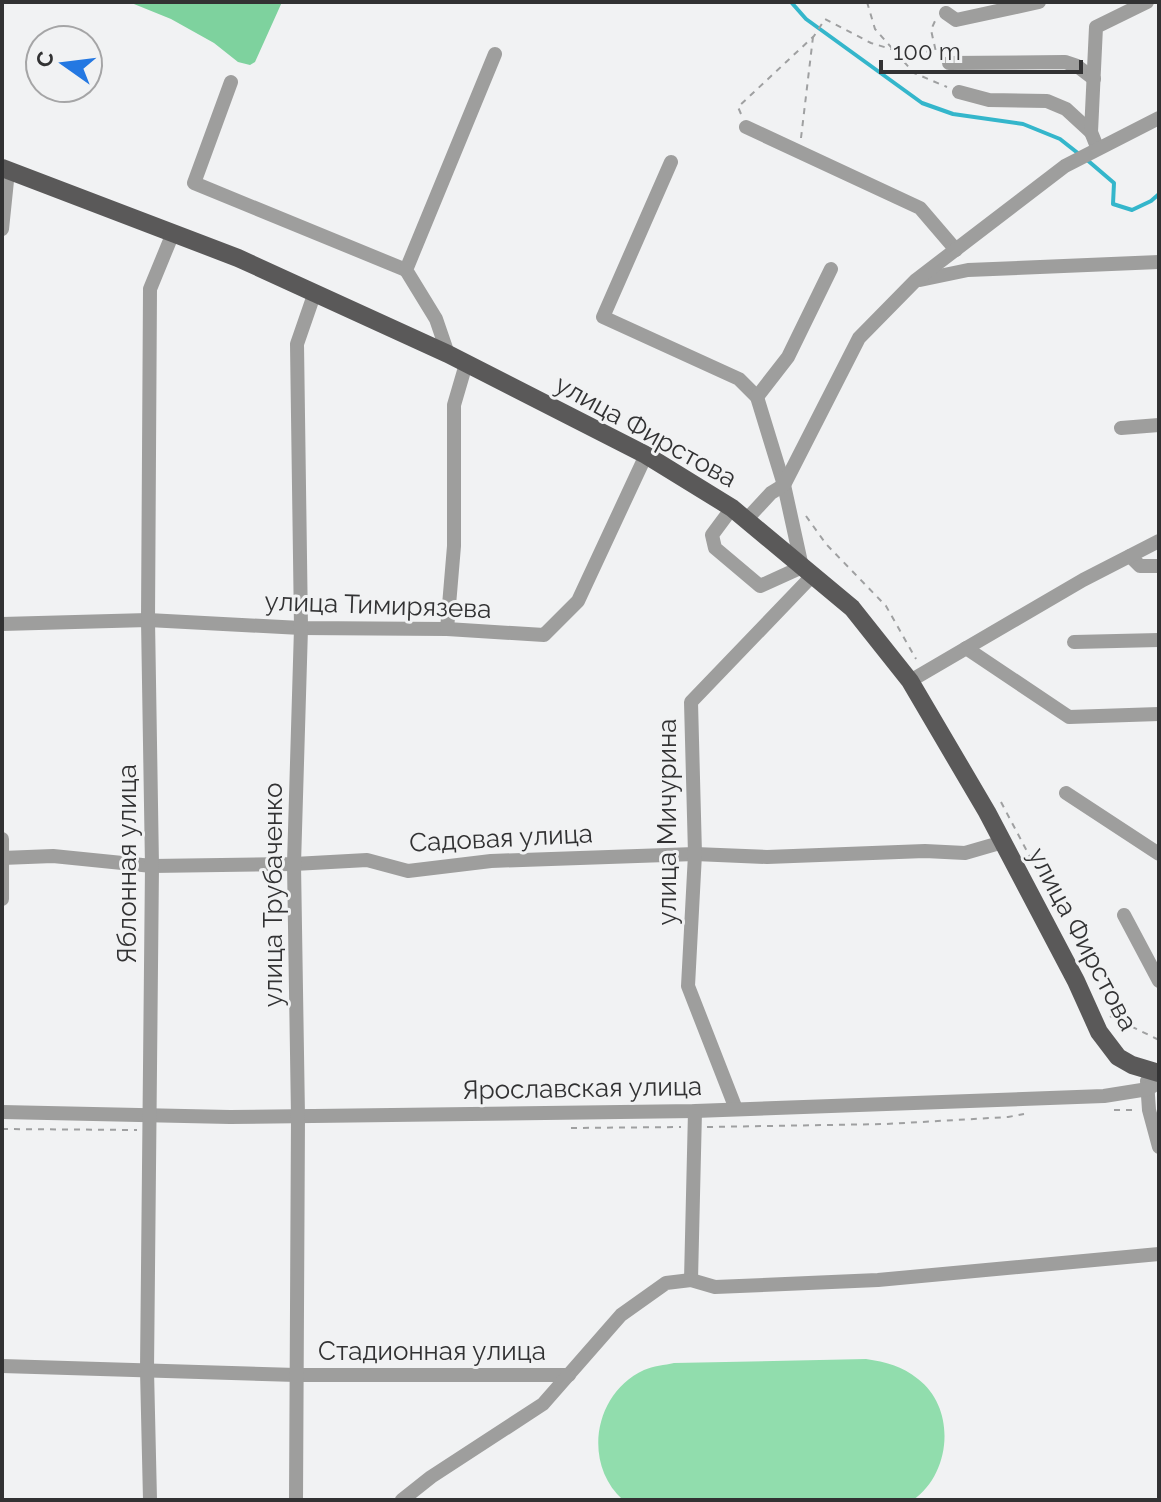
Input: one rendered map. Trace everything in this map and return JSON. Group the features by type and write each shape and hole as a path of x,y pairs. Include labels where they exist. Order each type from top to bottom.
{"main road":[{"name":"улица Фирстова","path":"5,170 238,258 448,354 646,455 739,514 852,608 917,677 1076,981 1099,1032 1118,1057 1153,1079"}],"street":[{"path":"941,15 956,20 1039,2"},
{"path":"1097,147 1091,132 1096,27 1147,2"},
{"path":"406,270 495,54"},
{"path":"949,63 1065,62 1077,66 1094,79"},
{"path":"231,82 194,183 406,270 436,319 448,354"},
{"path":"959,92 989,100 1047,101 1066,109 1091,132"},
{"path":"671,162 603,317 739,379 757,397 784,485 807,572 760,586 715,548 712,535 784,485 859,338 916,280 1065,166 1159,118"},
{"path":"746,127 920,208 956,250"},
{"path":"2,229 5,170"},
{"name":"Яблонная улица","path":"150,1500 147,1370 152,866 148,620 150,289 173,233"},
{"path":"916,280 968,270 1159,262"},
{"path":"757,397 788,357 831,269"},
{"name":"улица Трубаченко","path":"296,1500 298,1116 294,864 301,628 297,344 315,292"},
{"path":"447,629 454,546 454,405 466,364"},
{"path":"1121,428 1159,425"},
{"name":"улица Тимирязева","path":"2,624 148,620 544,635 578,601 646,455"},
{"path":"917,677 1083,580 1159,541"},
{"path":"1130,556 1140,566 1159,566"},
{"name":"улица Мичурина","path":"736,1109 688,986 695,854 691,702 747,647 807,572"},
{"path":"1074,642 1159,640"},
{"path":"966,648 1069,717 1159,714"},
{"path":"1066,793 1159,854"},
{"path":"2,839 2,899"},
{"name":"Садовая улица","path":"2,858 53,856 152,866 367,860 408,871 491,861 695,854 767,857 925,851 965,853 1003,842"},
{"path":"1124,915 1159,981"},
{"path":"1153,1079 1149,1110 1159,1147"},
{"name":"Ярославская улица","path":"2,1112 298,1116 695,1111 1104,1096 1153,1079"},
{"path":"691,1280 695,1111"},
{"name":"Стадионная улица","path":"2,1366 296,1375 569,1375 621,1315 666,1283 691,1280 715,1287 878,1280 1159,1254"},
{"path":"402,1500 431,1477 543,1404 569,1375"}],"path":[{"path":"867,2 875,29 914,73 959,92"},
{"path":"746,127 738,107 814,36 825,19 871,43 894,50 936,52 931,30 941,15"},
{"path":"800,152 814,36"},
{"path":"801,509 826,544 886,606 917,677"}],"green space":[{"path":"129,2 282,2 255,62 250,65 238,62 214,43 171,19"},
{"path":"866,1359 906,1371 931,1392 939,1407 944,1424 942,1458 926,1489 913,1500 623,1500 610,1485 598,1449 599,1430 614,1395 627,1381 644,1370 674,1363"}],"waterway":[{"path":"791,2 806,19 922,103 953,114 1023,124 1060,139 1079,154"},
{"path":"1086,159 1114,183 1113,204 1132,210 1159,194"}]}
